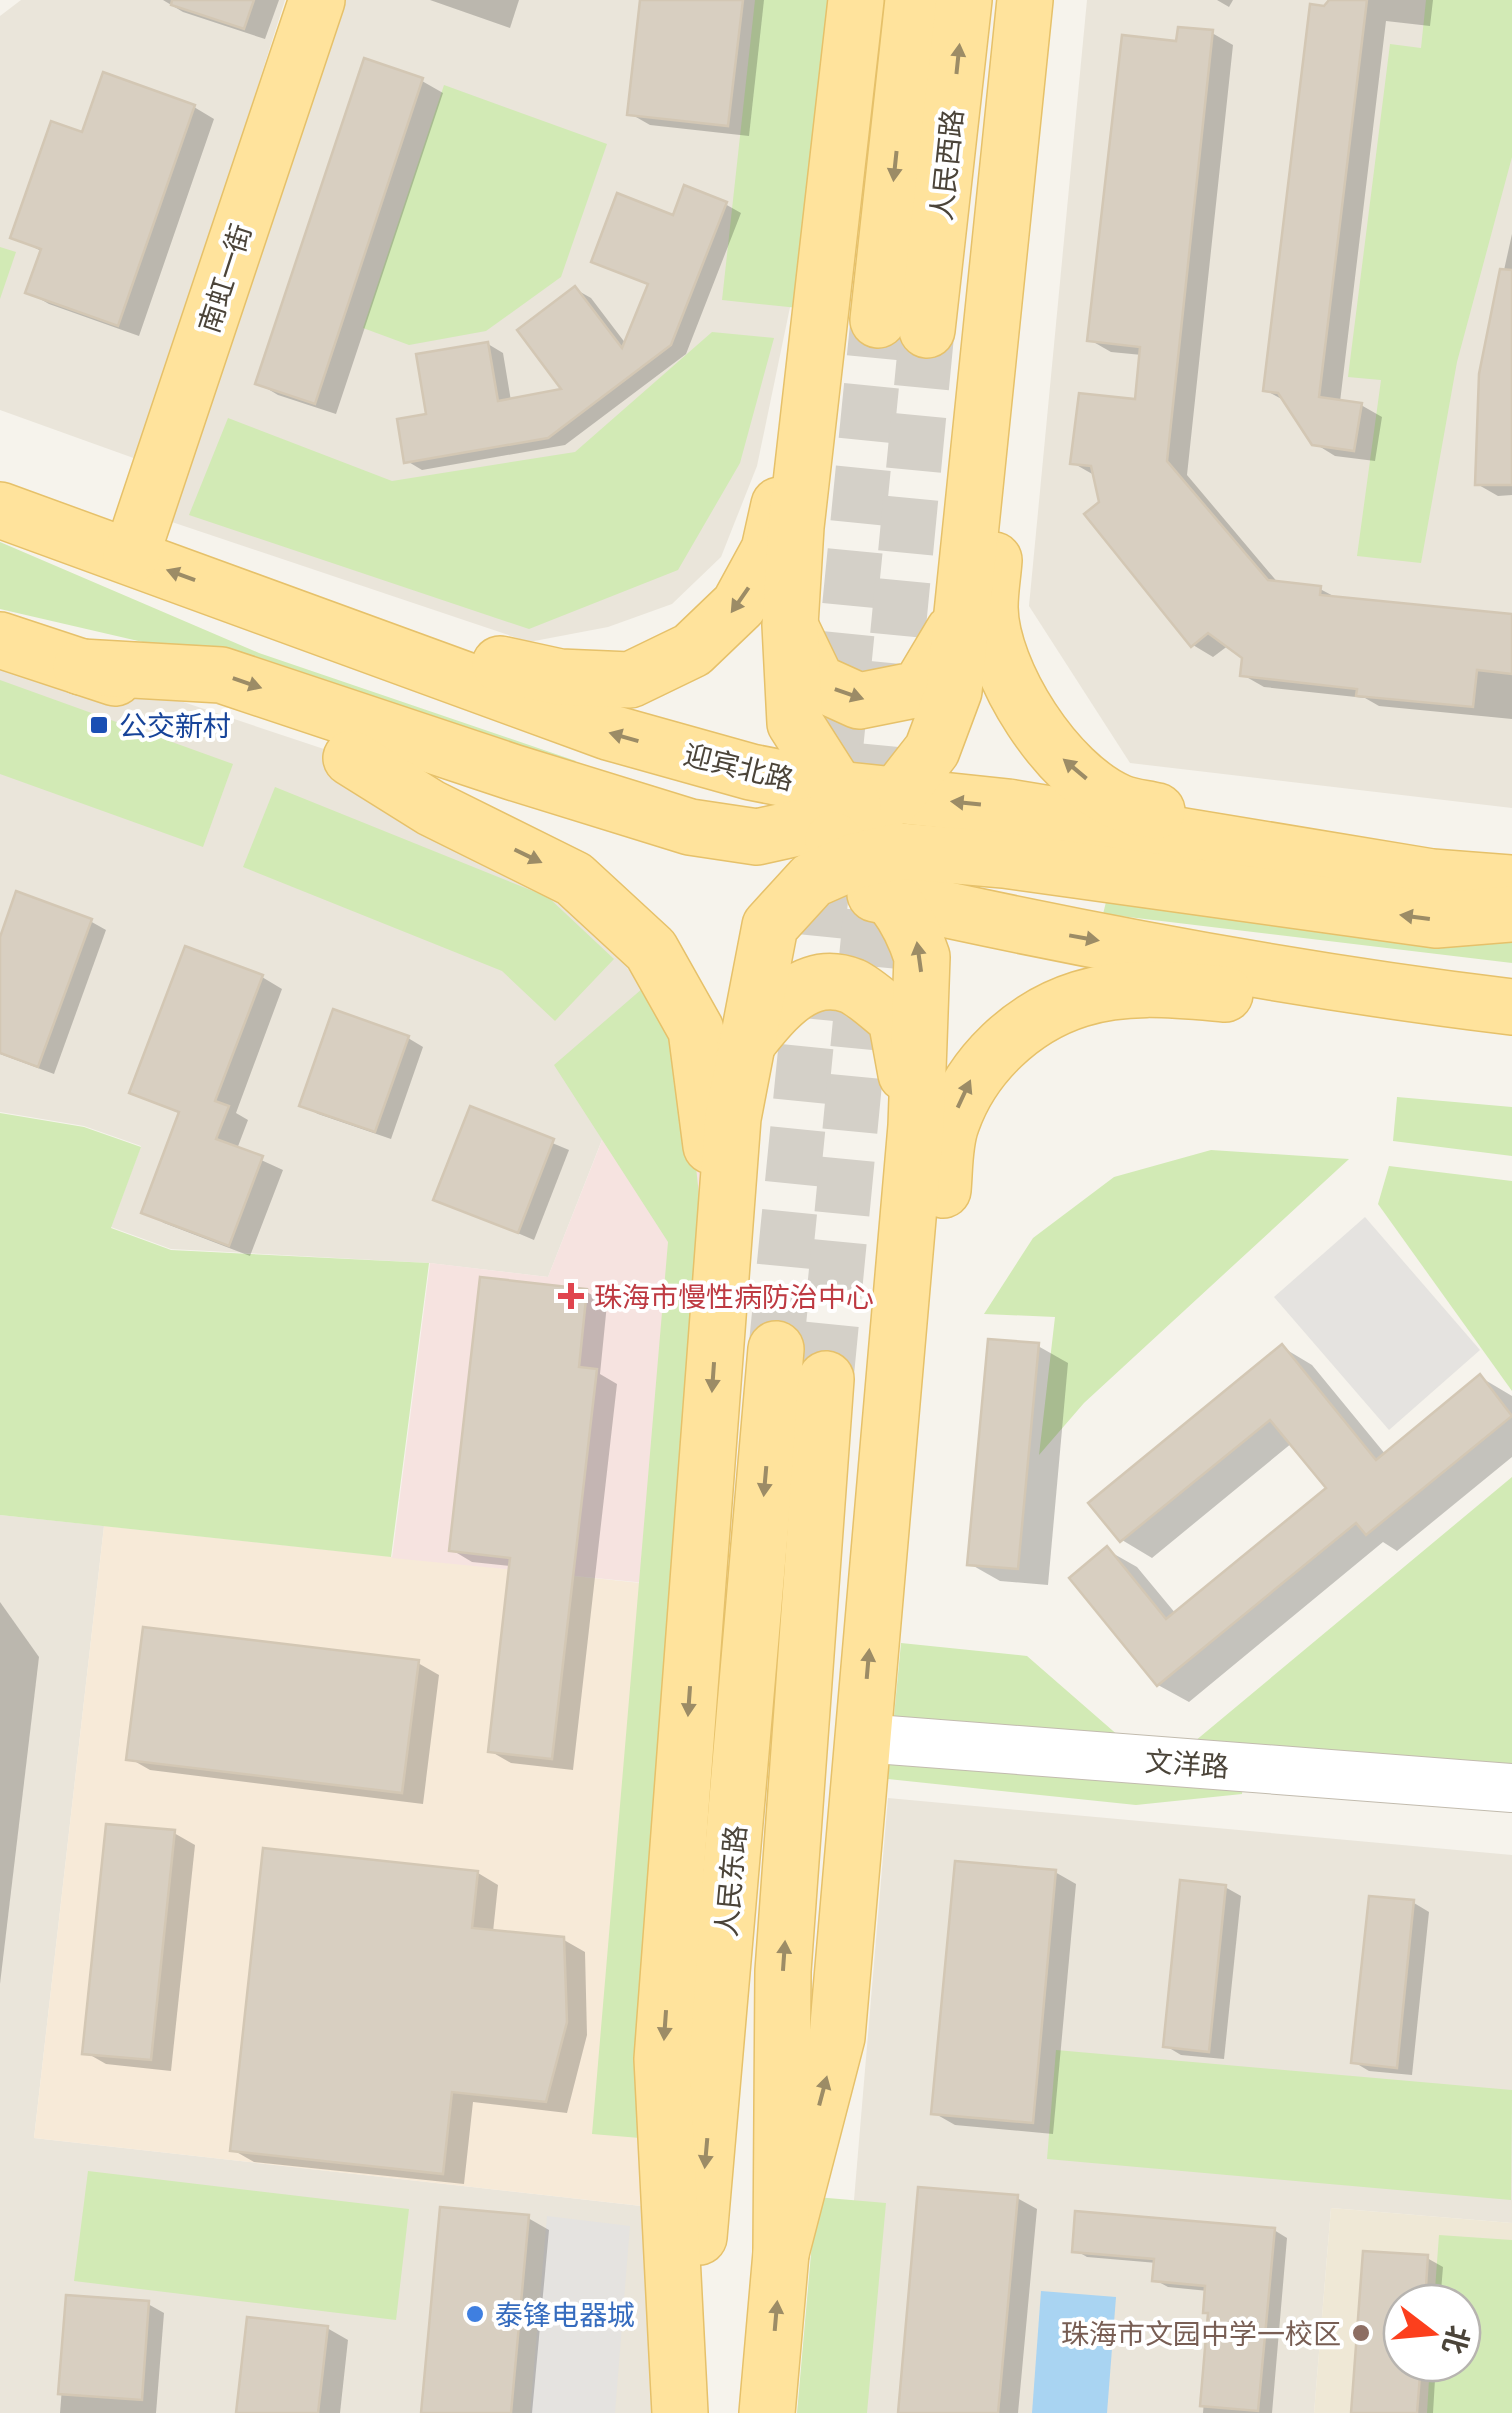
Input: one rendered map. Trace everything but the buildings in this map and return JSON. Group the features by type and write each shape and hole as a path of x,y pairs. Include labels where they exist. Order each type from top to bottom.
{"main road":[{"name":"南虹一街","path":"131,556 317,0"},
{"path":"781,2254 838,2037 916,1126 922,957 916,936 795,723 790,625 796,527 856,0"},
{"name":"人民西路","path":"914,0 903,325 964,0"},
{"path":"682,2413 662,2059 733,1118 770,926 859,839 932,750 954,691 1025,0"},
{"path":"1015,97 1013,327 990,610 1008,678 1056,752 1118,802 1432,877"},
{"path":"305,620 560,677 630,680 692,650 739,606 769,550 821,306"},
{"name":"迎宾北路","path":"0,510 608,732 751,772 859,839"},
{"path":"790,625 816,682 860,701 919,689 959,622"},
{"path":"0,640 569,826 859,839 1436,920 1512,914"},
{"path":"81,667 222,675 512,772 690,826 757,836 859,839 1008,807 1432,877 1512,883"},
{"path":"352,758 432,808 574,879 651,950 696,1030 710,1128 718,1314"},
{"path":"859,839 988,921 1387,992 1512,1010"},
{"path":"745,1046 781,1001 820,981 852,986 896,1019 916,1126"},
{"path":"880,1530 921,1400 950,1125 972,1077 1023,1026 1080,998 1152,988 1512,1010"},
{"name":"人民东路","path":"682,2413 776,1349"},
{"path":"767,2413 781,2254 782,1970 826,1379"}],"street":[{"name":"文洋路","path":"862,1738 1512,1788"}],"shaded area":[{"path":"21,0 285,0 139,460 0,410 0,16"},
{"path":"344,0 822,0 794,288 757,466 721,557 672,604 608,627 529,642 163,519"},
{"path":"1087,0 1512,0 1512,808 1130,763 1029,606"},
{"path":"0,641 351,758 431,809 666,977 548,1277 429,1263 171,1249 111,1227 141,1146 84,1126 0,1112"},
{"name":"珠海市慢性病防治中心","path":"666,978 709,1128 697,1588 392,1558 430,1263 548,1277"},
{"path":"1365,1217 1480,1350 1389,1430 1274,1297"},
{"path":"0,1515 104,1526 34,2138 668,2209 680,2413 0,2413"},
{"path":"104,1526 697,1589 668,2209 34,2138"},
{"path":"888,1798 1512,1855 1512,2223 1331,2208 1314,2413 836,2413"},
{"name":"珠海市文园中学一校区","path":"1331,2208 1512,2223 1512,2413 1314,2413"},
{"path":"547,2216 630,2226 615,2413 530,2413"}],"green space":[{"path":"755,0 842,0 808,309 722,300"},
{"path":"1426,0 1512,0 1512,157 1457,362 1421,563 1357,556 1381,380 1348,377 1390,44 1421,48"},
{"path":"444,85 607,144 561,277 486,331 409,345 363,328"},
{"path":"0,247 16,252 0,299"},
{"path":"712,332 774,338 740,463 678,570 529,629 189,515 228,418 392,481 575,452"},
{"path":"0,542 259,653 576,761 566,770 259,669 0,609"},
{"path":"0,680 233,764 203,847 0,774"},
{"path":"275,787 548,897 614,959 555,1021 502,971 243,867"},
{"path":"1107,898 1512,940 1512,963 1103,914"},
{"path":"650,982 688,1090 704,1243 640,2138 592,2134 668,1242 554,1065"},
{"path":"1397,1097 1512,1107 1512,1156 1393,1141"},
{"path":"0,1113 84,1127 141,1147 111,1228 171,1250 429,1263 391,1557 0,1515"},
{"path":"1211,1150 1349,1159 1084,1403 1039,1455 1055,1317 984,1314 1033,1238 1114,1177"},
{"path":"1389,1166 1512,1181 1512,1391 1378,1204"},
{"path":"1512,1477 1512,1763 1245,1765 1242,1794 1136,1805 888,1779 901,1643 1027,1656 1159,1771"},
{"path":"1056,2050 1512,2090 1511,2200 1047,2159"},
{"path":"88,2171 409,2209 396,2320 74,2281"},
{"path":"816,2197 886,2203 867,2413 797,2413"},
{"path":"1439,2235 1512,2240 1512,2413 1427,2413 1429,2383 1482,2383 1482,2283 1435,2283"}],"water":[{"path":"1041,2291 1116,2297 1107,2413 1032,2413"}],"tunnel":[{"path":"776,1349 878,320"},
{"path":"826,1379 927,330"}],"place":[{"name":"公交新村","path":"99,725"},
{"name":"珠海市慢性病防治中心","path":"571,1296"},
{"name":"泰锋电器城","path":"475,2314"},
{"name":"珠海市文园中学一校区","path":"1361,2333"}]}
